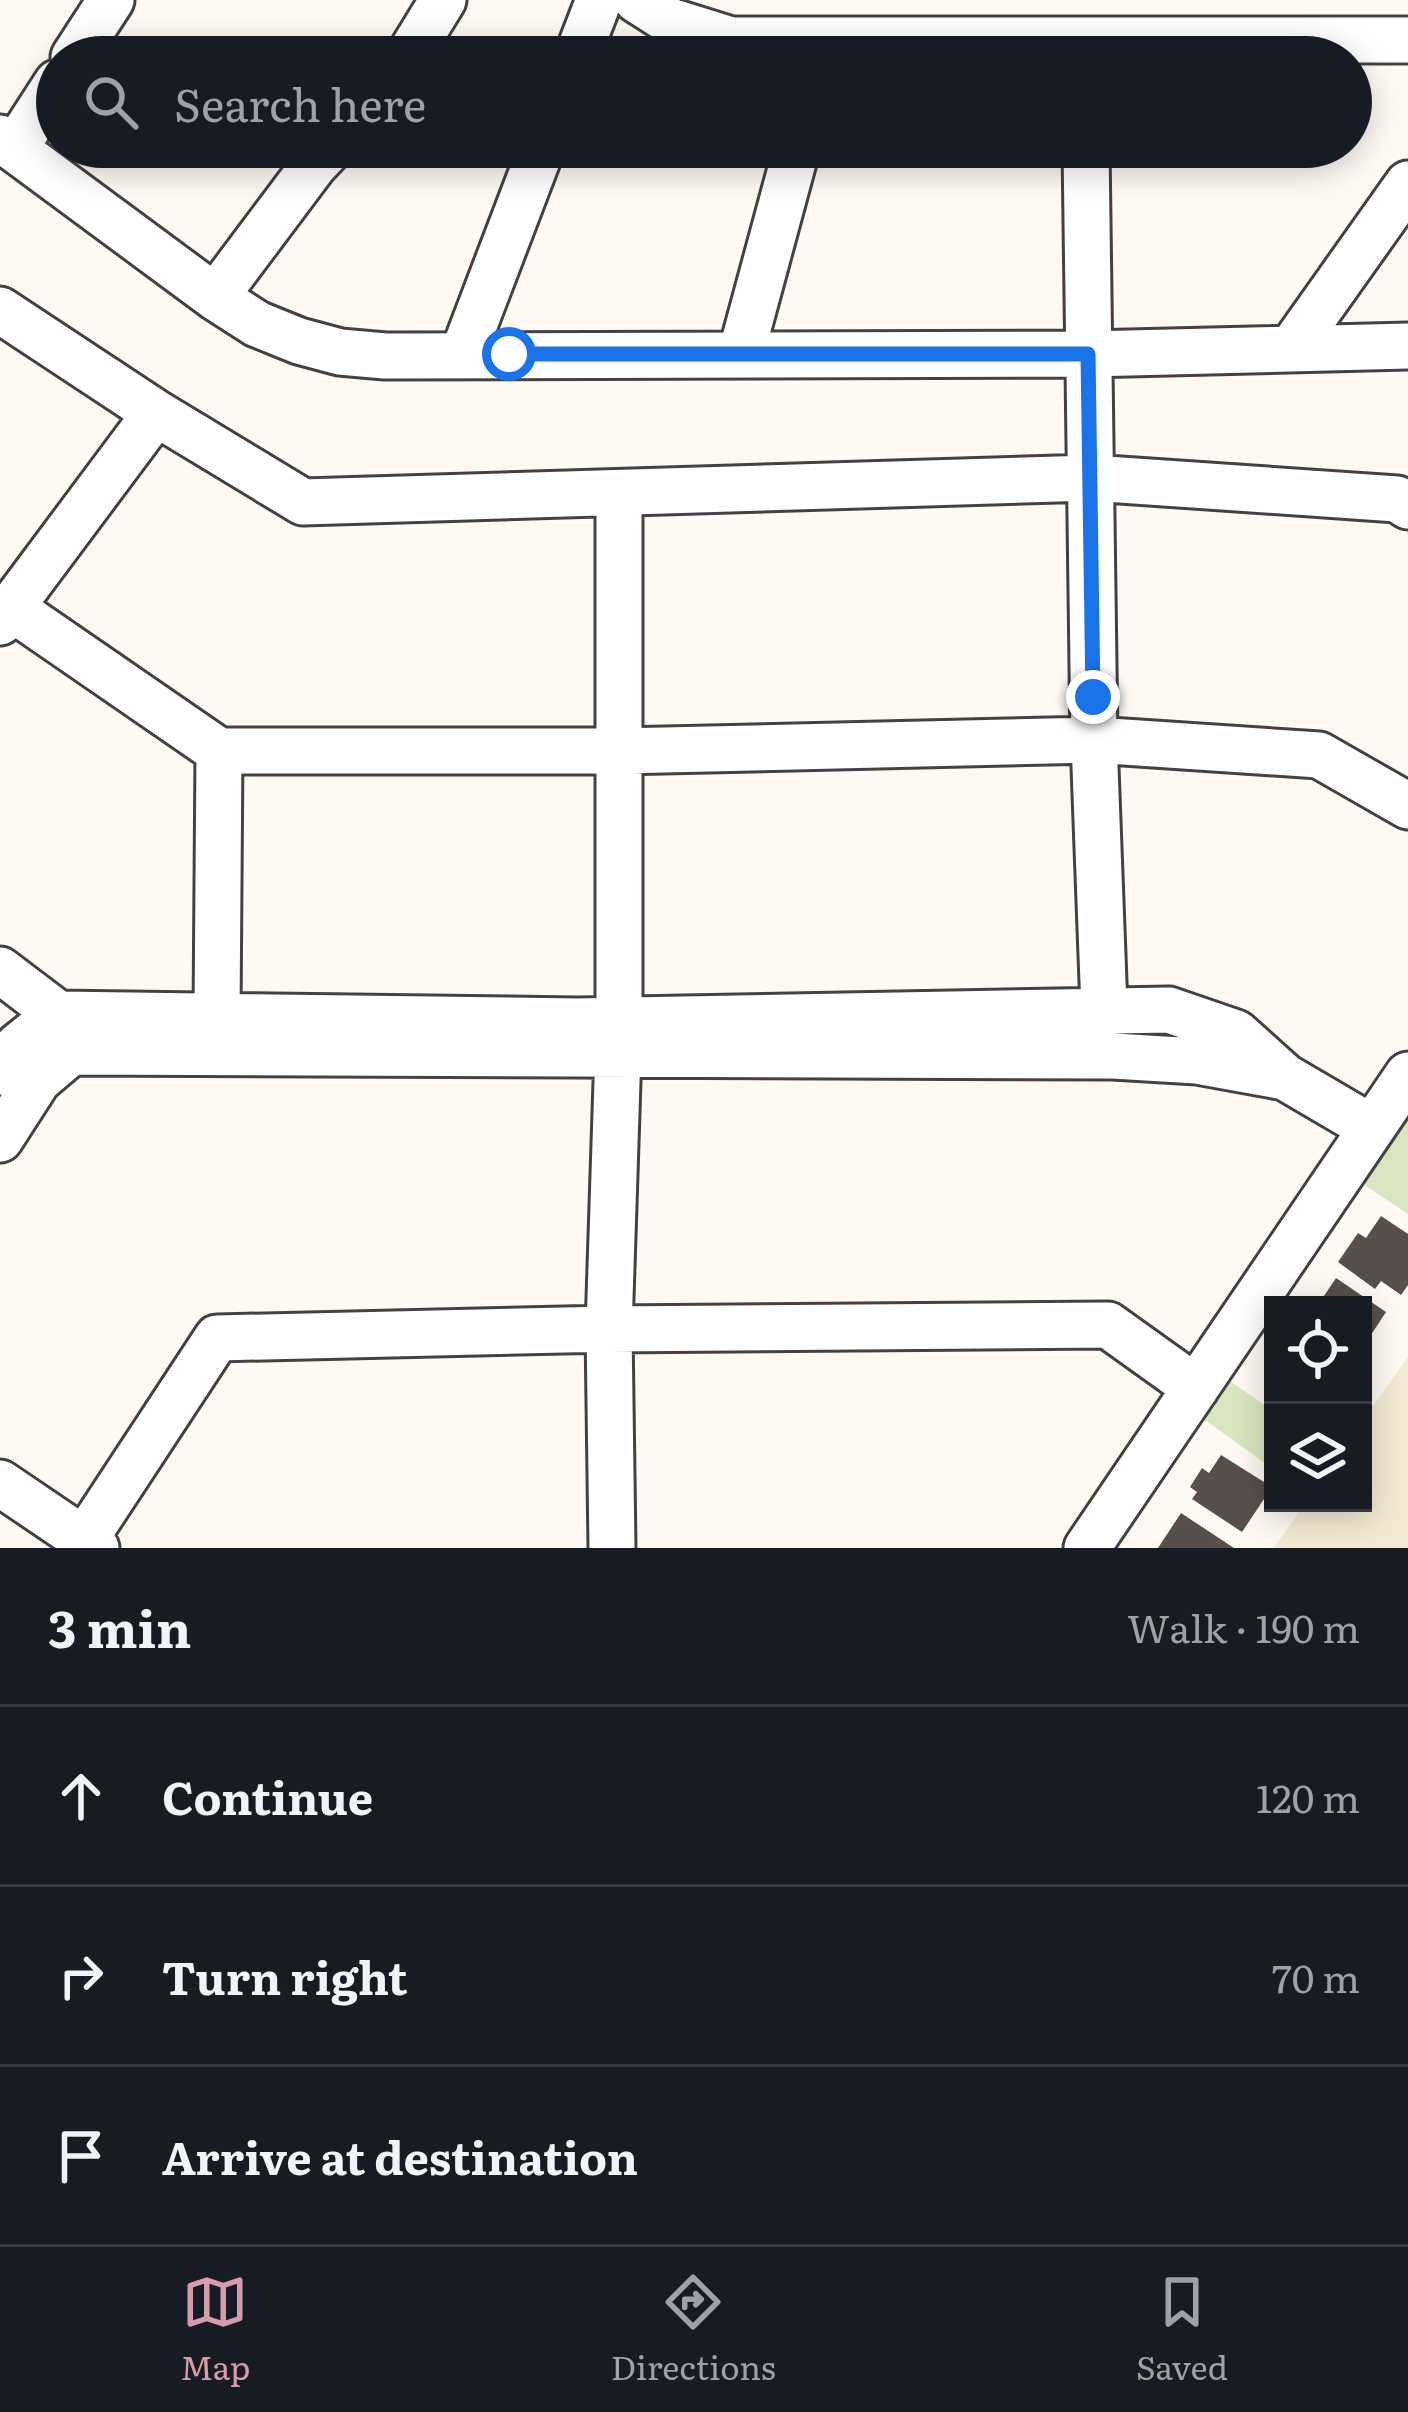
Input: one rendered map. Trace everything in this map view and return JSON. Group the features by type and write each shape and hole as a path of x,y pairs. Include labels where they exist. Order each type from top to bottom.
{"street":[{"path":"88,36 111,0"},
{"path":"421,36 443,0"},
{"path":"585,36 599,0"},
{"path":"637,0 670,21 717,36"},
{"path":"1170,36 1275,20 1381,27"},
{"path":"36,108 7,143 36,164"},
{"path":"41,168 257,324 340,352 385,356 1088,354 1408,346"},
{"path":"215,297 312,168"},
{"path":"463,354 534,168"},
{"path":"741,354 791,168"},
{"path":"1085,168 1094,740 1104,1009"},
{"path":"1292,349 1408,184"},
{"path":"0,310 303,502 1090,478 1397,499 1408,506"},
{"path":"156,413 5,615 219,751 619,751 1094,740 1319,755 1408,806"},
{"path":"612,1548 609,1329 619,1036 619,493"},
{"path":"217,1016 219,751"},
{"path":"0,970 58,1014 217,1016 1113,1056 1197,1061 1285,1077"},
{"path":"0,1138 38,1081 71,1052 619,1036 1104,1009 1169,1010 1236,1033 1285,1077 1372,1128"},
{"path":"0,1072 18,1046 58,1014"},
{"path":"1087,1548 1408,1075"},
{"path":"0,1483 87,1546 217,1338 1108,1325 1196,1388"}],"shaded area":[{"path":"1408,1357 1408,1548 1274,1548 1299,1512 1372,1512 1372,1407"}],"green space":[{"path":"1408,1107 1408,1214 1360,1182"},
{"path":"1227,1379 1264,1405 1264,1462 1201,1417"}],"building":[{"path":"1381,1216 1408,1234 1408,1285 1401,1295 1381,1281 1375,1289 1338,1262 1358,1233 1366,1238"},
{"path":"1336,1278 1362,1296 1324,1296"},
{"path":"1372,1302 1386,1312 1372,1333"},
{"path":"1221,1455 1264,1482 1264,1499 1242,1532 1192,1499 1197,1492 1190,1487 1202,1468 1209,1473"},
{"path":"1181,1513 1234,1548 1158,1548"}],"route":[{"path":"509,354 1088,354 1093,697"}]}
